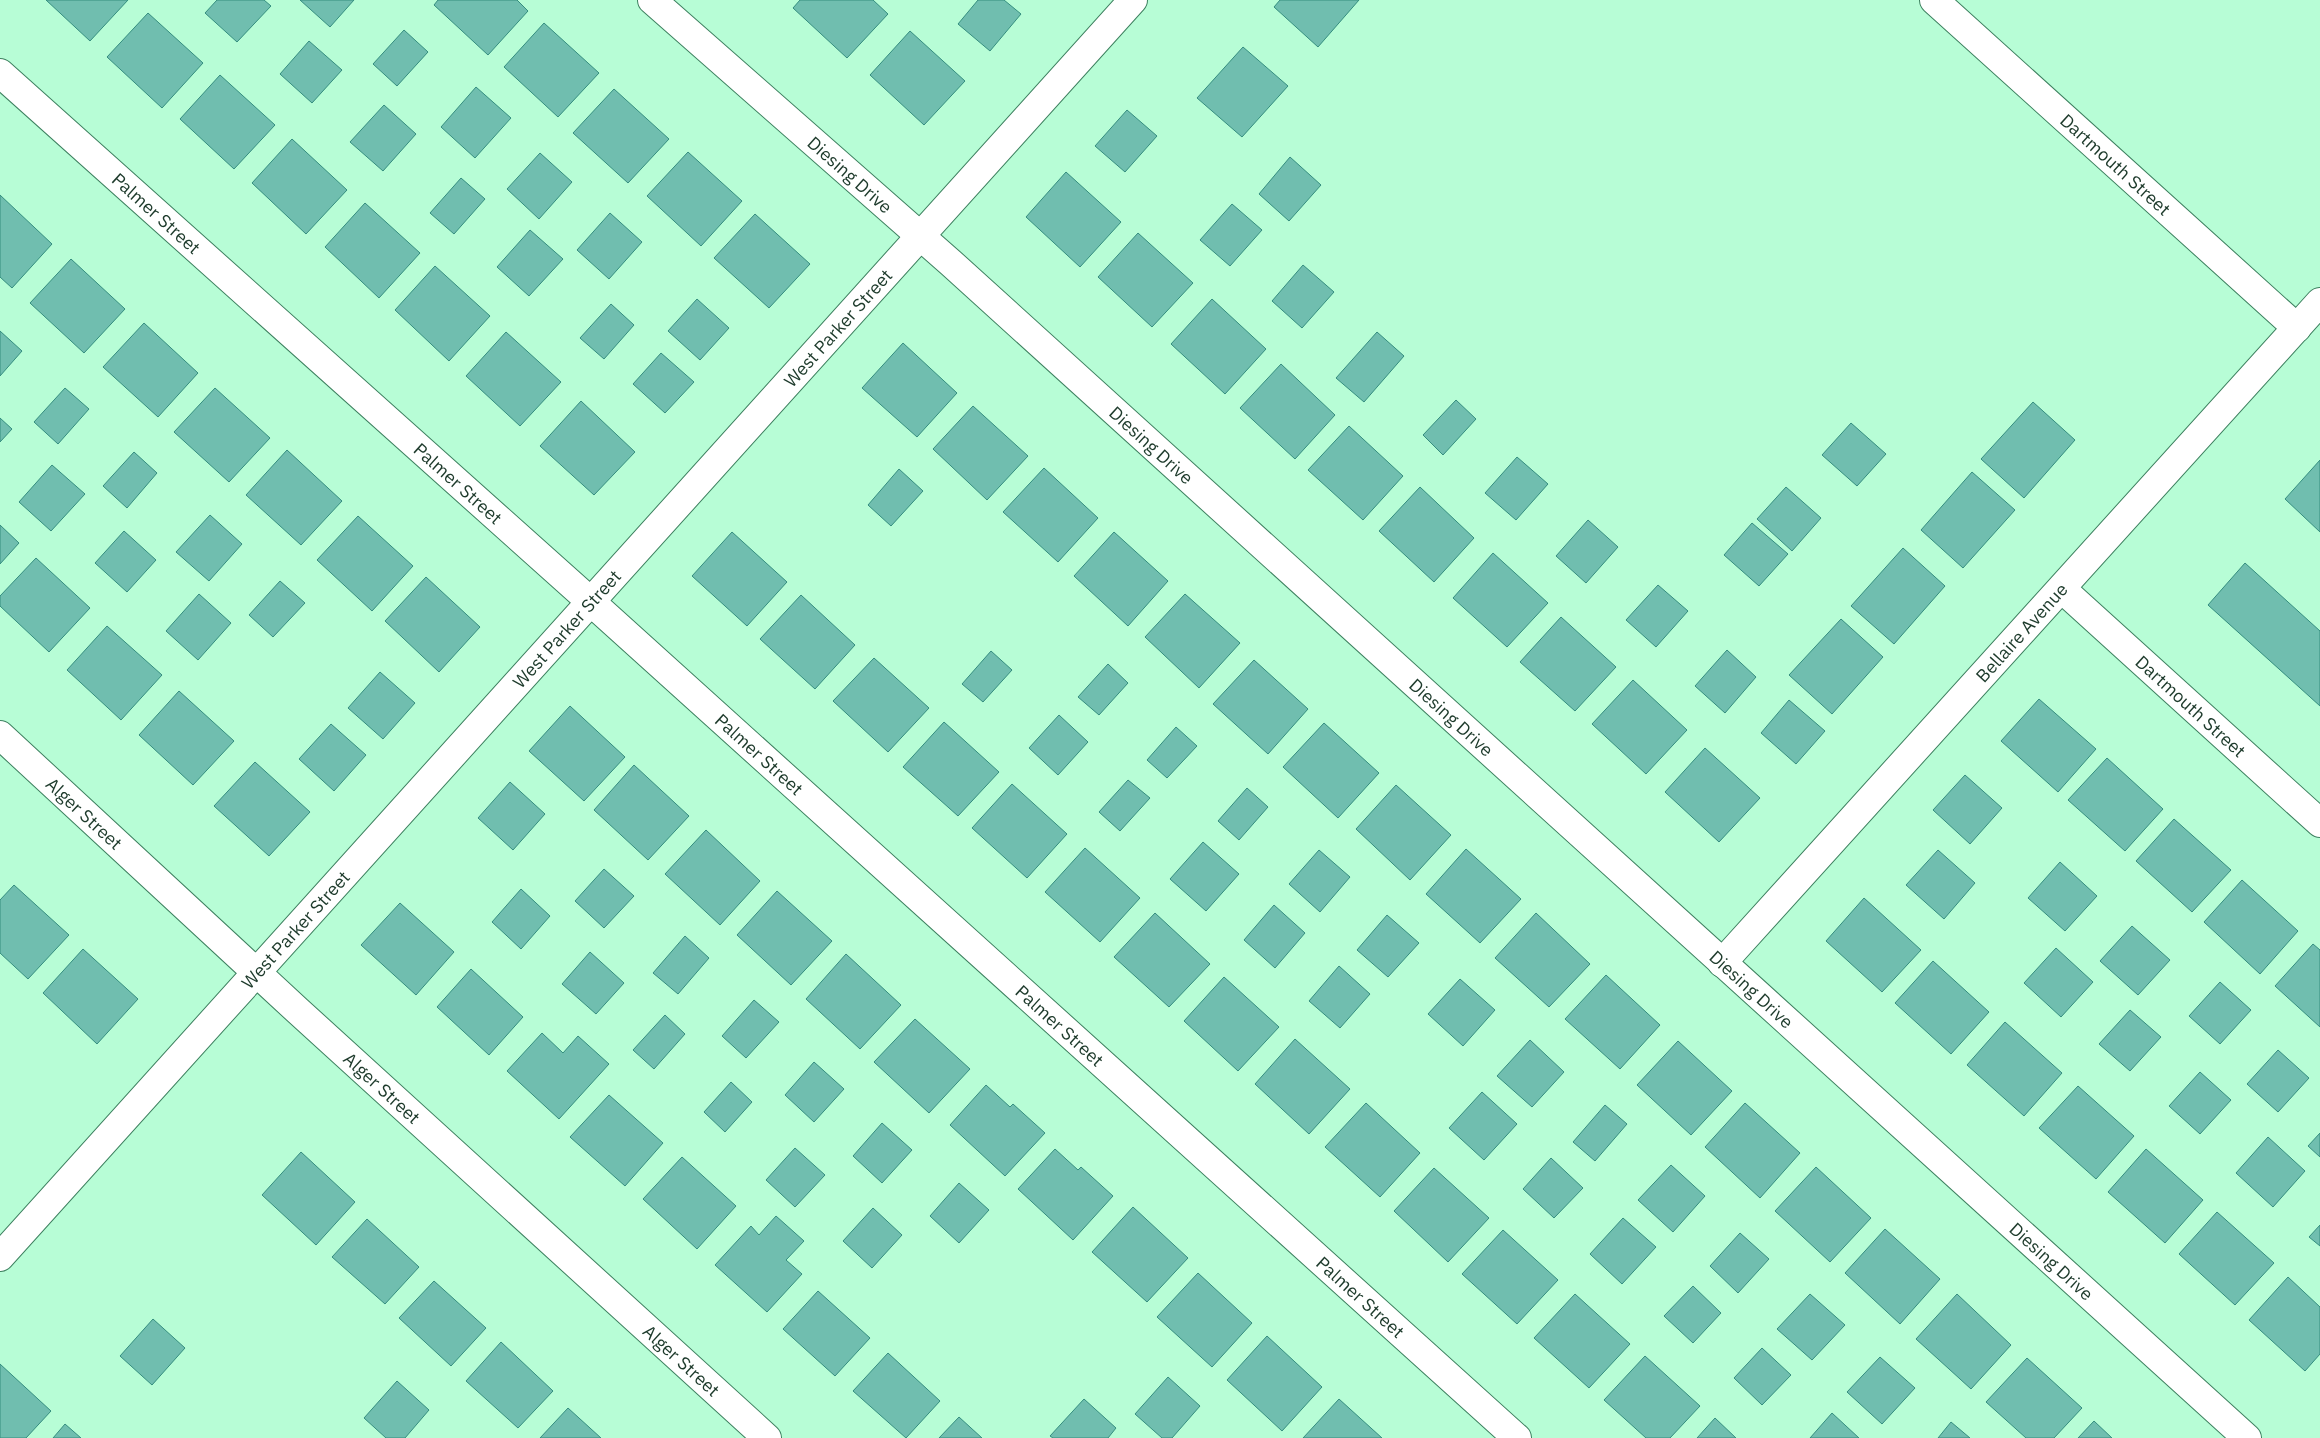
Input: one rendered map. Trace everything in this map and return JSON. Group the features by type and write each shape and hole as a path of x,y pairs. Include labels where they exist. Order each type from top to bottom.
{"street":[{"name":"Diesing Drive","path":"652,0 921,237 2247,1438"},
{"name":"West Parker Street","path":"0,1257 1133,0"},
{"name":"Dartmouth Street","path":"1934,0 2297,328"},
{"name":"Palmer Street","path":"0,73 590,601 1518,1438"},
{"name":"Bellaire Avenue","path":"1722,963 2062,590 2320,302"},
{"name":"Dartmouth Street","path":"2062,590 2320,823"},
{"name":"Alger Street","path":"0,735 256,972 767,1438"}],"building":[{"path":"46,0 128,0 90,41"},
{"path":"217,0 264,0 271,6 237,42 205,13"},
{"path":"300,0 354,0 330,27"},
{"path":"438,0 517,0 528,11 488,55 434,5"},
{"path":"800,0 873,0 888,14 847,58 793,8"},
{"path":"978,0 1004,0 1021,14 990,51 958,24"},
{"path":"1280,0 1359,0 1318,47 1274,7"},
{"path":"148,13 203,63 162,108 107,57"},
{"path":"544,23 599,73 558,117 504,67"},
{"path":"404,30 428,52 397,86 373,64"},
{"path":"910,31 965,81 924,125 870,75"},
{"path":"309,41 342,70 312,103 280,74"},
{"path":"1243,47 1288,86 1242,137 1197,98"},
{"path":"220,75 275,125 234,169 180,119"},
{"path":"476,87 511,118 475,158 441,127"},
{"path":"614,89 669,139 628,183 573,133"},
{"path":"384,105 416,134 383,171 350,142"},
{"path":"1127,110 1157,136 1125,172 1095,146"},
{"path":"292,139 347,190 306,234 252,183"},
{"path":"688,152 742,201 701,246 647,196"},
{"path":"540,153 572,182 539,219 507,189"},
{"path":"1290,157 1321,185 1289,221 1259,194"},
{"path":"1066,172 1121,222 1080,267 1026,217"},
{"path":"461,178 485,199 454,234 430,213"},
{"path":"0,195 52,244 12,288 0,277"},
{"path":"365,203 420,253 379,298 325,247"},
{"path":"1232,204 1262,230 1230,266 1200,240"},
{"path":"610,213 642,242 609,279 577,250"},
{"path":"755,214 810,264 769,308 714,258"},
{"path":"530,230 563,259 529,296 497,267"},
{"path":"1138,233 1193,283 1152,327 1098,277"},
{"path":"71,259 125,309 84,353 30,303"},
{"path":"1303,265 1334,292 1302,328 1272,301"},
{"path":"435,266 490,316 449,361 395,310"},
{"path":"697,299 729,328 700,360 668,331"},
{"path":"1212,299 1266,349 1225,394 1171,344"},
{"path":"611,304 634,325 604,359 580,338"},
{"path":"144,323 198,373 158,417 103,367"},
{"path":"0,331 22,351 0,376"},
{"path":"506,332 561,382 520,426 466,376"},
{"path":"1377,332 1404,356 1364,402 1336,378"},
{"path":"903,343 957,393 917,437 862,388"},
{"path":"661,353 694,382 665,413 633,384"},
{"path":"1281,364 1335,415 1295,459 1240,408"},
{"path":"65,388 89,409 58,444 34,422"},
{"path":"215,388 270,438 229,482 174,432"},
{"path":"1456,400 1476,419 1443,455 1423,435"},
{"path":"581,401 635,452 594,495 540,446"},
{"path":"2033,402 2075,440 2024,498 1981,459"},
{"path":"973,406 1028,456 987,500 933,449"},
{"path":"0,418 12,429 0,442"},
{"path":"1851,423 1886,454 1857,486 1822,455"},
{"path":"1349,426 1403,476 1363,520 1308,470"},
{"path":"287,450 342,501 301,545 246,495"},
{"path":"134,452 157,473 127,508 103,486"},
{"path":"1517,457 1548,484 1516,520 1485,493"},
{"path":"2320,460 2320,532 2285,499"},
{"path":"52,465 85,494 51,531 19,502"},
{"path":"1044,468 1098,518 1058,562 1003,512"},
{"path":"899,469 923,491 891,526 868,505"},
{"path":"1972,472 2015,510 1963,568 1921,530"},
{"path":"1420,487 1474,538 1434,582 1379,531"},
{"path":"1786,487 1821,518 1792,551 1757,519"},
{"path":"210,515 242,544 209,581 176,552"},
{"path":"358,516 413,566 372,611 317,560"},
{"path":"1588,520 1618,547 1586,583 1556,556"},
{"path":"1752,523 1788,554 1759,586 1724,555"},
{"path":"0,525 19,543 0,564"},
{"path":"124,531 156,560 127,592 95,563"},
{"path":"732,532 787,582 747,626 692,576"},
{"path":"1114,532 1168,581 1128,626 1074,576"},
{"path":"1903,548 1945,586 1894,644 1851,606"},
{"path":"1493,553 1548,603 1507,647 1453,598"},
{"path":"36,558 90,608 49,652 0,606 0,596"},
{"path":"2245,563 2320,631 2320,706 2208,605"},
{"path":"426,577 480,627 439,672 385,621"},
{"path":"280,581 305,603 273,637 249,615"},
{"path":"1658,585 1688,611 1656,647 1626,620"},
{"path":"199,594 231,623 198,660 166,631"},
{"path":"1185,594 1240,643 1199,688 1145,637"},
{"path":"801,595 855,645 815,689 760,639"},
{"path":"1561,617 1616,667 1575,711 1520,662"},
{"path":"1841,619 1883,657 1832,714 1789,675"},
{"path":"107,626 162,675 121,720 67,670"},
{"path":"1727,650 1756,677 1725,713 1695,686"},
{"path":"991,651 1012,670 983,702 962,684"},
{"path":"874,658 929,708 888,752 833,701"},
{"path":"1254,660 1308,709 1268,754 1213,704"},
{"path":"1108,664 1128,683 1099,715 1078,697"},
{"path":"380,672 415,703 383,739 348,708"},
{"path":"1633,680 1687,730 1646,774 1592,724"},
{"path":"179,691 234,741 193,785 139,735"},
{"path":"2039,699 2096,749 2058,792 2001,741"},
{"path":"1789,700 1825,731 1796,764 1761,733"},
{"path":"570,706 625,757 584,801 529,751"},
{"path":"1059,715 1088,742 1058,775 1029,748"},
{"path":"944,722 999,772 958,816 903,767"},
{"path":"1324,723 1379,773 1338,818 1283,767"},
{"path":"331,724 366,755 334,791 299,759"},
{"path":"1176,727 1197,746 1167,778 1147,760"},
{"path":"1705,748 1760,798 1719,842 1665,792"},
{"path":"2107,758 2163,809 2125,851 2068,800"},
{"path":"255,762 310,812 269,856 214,806"},
{"path":"634,765 689,816 648,860 594,810"},
{"path":"1965,775 2002,808 1970,844 1933,810"},
{"path":"1128,780 1150,798 1120,831 1099,812"},
{"path":"510,782 545,814 513,850 478,818"},
{"path":"1012,784 1067,834 1027,878 972,828"},
{"path":"1396,785 1451,835 1410,880 1356,829"},
{"path":"1247,788 1268,807 1239,840 1218,821"},
{"path":"2174,819 2231,870 2192,912 2136,861"},
{"path":"706,830 760,881 720,925 665,874"},
{"path":"1203,842 1239,874 1206,911 1170,879"},
{"path":"1085,848 1140,898 1100,942 1045,892"},
{"path":"1466,849 1521,899 1480,943 1426,894"},
{"path":"1319,850 1350,877 1320,912 1289,884"},
{"path":"1938,850 1975,883 1944,919 1906,885"},
{"path":"2060,862 2097,896 2065,931 2028,898"},
{"path":"604,869 634,896 604,928 575,901"},
{"path":"2242,880 2298,931 2260,974 2204,922"},
{"path":"14,885 69,935 28,979 0,953 0,900"},
{"path":"521,889 550,916 521,949 492,922"},
{"path":"777,891 832,941 791,985 737,935"},
{"path":"1864,898 1921,950 1882,992 1826,941"},
{"path":"400,903 454,952 416,995 361,945"},
{"path":"1274,905 1305,933 1275,968 1244,940"},
{"path":"1155,913 1210,964 1169,1007 1114,957"},
{"path":"1536,913 1590,964 1549,1007 1495,958"},
{"path":"1387,915 1419,943 1388,977 1357,950"},
{"path":"2132,926 2170,960 2138,995 2100,961"},
{"path":"685,936 709,958 678,994 653,973"},
{"path":"2313,944 2320,950 2320,1027 2275,986"},
{"path":"2056,948 2093,982 2061,1017 2024,983"},
{"path":"83,949 138,999 97,1044 43,993"},
{"path":"590,952 624,983 596,1014 562,984"},
{"path":"846,954 901,1005 860,1049 806,999"},
{"path":"1933,961 1989,1012 1951,1054 1895,1003"},
{"path":"1339,966 1370,994 1340,1028 1309,1001"},
{"path":"471,969 523,1017 489,1055 437,1007"},
{"path":"1606,975 1660,1025 1620,1069 1565,1019"},
{"path":"1224,977 1279,1027 1238,1071 1184,1021"},
{"path":"1460,979 1495,1010 1463,1046 1428,1014"},
{"path":"2220,982 2251,1010 2220,1044 2189,1016"},
{"path":"754,1000 779,1022 746,1058 722,1036"},
{"path":"2130,1010 2161,1037 2130,1071 2099,1044"},
{"path":"665,1015 685,1034 654,1069 633,1050"},
{"path":"915,1019 970,1069 929,1113 874,1062"},
{"path":"2005,1022 2062,1073 2024,1116 1967,1065"},
{"path":"542,1033 563,1053 578,1036 609,1064 559,1119 507,1071"},
{"path":"1295,1039 1350,1089 1309,1134 1255,1084"},
{"path":"1530,1040 1564,1072 1532,1107 1497,1076"},
{"path":"1678,1041 1732,1091 1691,1135 1637,1085"},
{"path":"2278,1050 2309,1078 2278,1112 2247,1084"},
{"path":"814,1062 844,1089 814,1122 785,1095"},
{"path":"2200,1072 2231,1100 2200,1134 2169,1106"},
{"path":"731,1082 752,1102 725,1132 704,1112"},
{"path":"986,1085 1010,1107 1013,1104 1045,1133 1005,1176 950,1125"},
{"path":"2078,1086 2134,1136 2096,1179 2039,1128"},
{"path":"1482,1092 1517,1124 1484,1160 1449,1128"},
{"path":"609,1095 663,1143 625,1186 570,1137"},
{"path":"1366,1103 1420,1153 1380,1197 1325,1147"},
{"path":"1745,1103 1800,1153 1760,1198 1705,1147"},
{"path":"1605,1105 1627,1124 1595,1161 1573,1142"},
{"path":"882,1123 912,1150 882,1183 853,1156"},
{"path":"2320,1133 2320,1157 2308,1146"},
{"path":"2268,1137 2305,1171 2273,1207 2236,1173"},
{"path":"795,1148 825,1175 795,1207 766,1180"},
{"path":"1055,1149 1078,1170 1081,1167 1113,1196 1073,1240 1018,1189"},
{"path":"2146,1149 2203,1200 2165,1243 2108,1192"},
{"path":"301,1152 355,1202 316,1245 262,1195"},
{"path":"682,1157 736,1206 697,1249 643,1199"},
{"path":"1551,1158 1583,1188 1554,1218 1523,1189"},
{"path":"1671,1165 1705,1196 1673,1232 1638,1200"},
{"path":"1816,1167 1871,1218 1830,1262 1775,1211"},
{"path":"1434,1168 1489,1218 1448,1262 1394,1211"},
{"path":"959,1183 989,1210 959,1243 930,1216"},
{"path":"1133,1207 1188,1258 1147,1302 1092,1252"},
{"path":"873,1208 902,1235 872,1268 843,1241"},
{"path":"2217,1212 2274,1263 2235,1305 2179,1254"},
{"path":"776,1216 804,1241 786,1260 802,1274 767,1312 715,1265 751,1226 759,1235"},
{"path":"1623,1218 1656,1247 1622,1284 1590,1254"},
{"path":"367,1219 419,1267 385,1304 332,1257"},
{"path":"2320,1225 2320,1246 2309,1237"},
{"path":"1885,1229 1940,1279 1900,1324 1845,1273"},
{"path":"1503,1230 1558,1280 1517,1324 1462,1274"},
{"path":"1740,1233 1769,1259 1738,1293 1710,1266"},
{"path":"1198,1273 1252,1323 1212,1367 1157,1317"},
{"path":"2288,1277 2320,1307 2320,1354 2305,1371 2249,1320"},
{"path":"434,1281 486,1328 451,1366 399,1318"},
{"path":"1693,1286 1721,1313 1693,1343 1664,1316"},
{"path":"818,1291 870,1338 835,1376 783,1329"},
{"path":"1575,1294 1630,1344 1589,1388 1534,1338"},
{"path":"1810,1294 1845,1325 1812,1360 1777,1329"},
{"path":"1957,1294 2011,1345 1971,1389 1916,1339"},
{"path":"153,1319 185,1348 152,1385 120,1356"},
{"path":"1267,1336 1322,1387 1282,1431 1227,1380"},
{"path":"501,1342 553,1391 518,1428 466,1381"},
{"path":"1762,1348 1791,1375 1762,1405 1734,1378"},
{"path":"888,1353 940,1401 906,1438 853,1391"},
{"path":"1645,1356 1700,1406 1670,1438 1646,1438 1604,1400"},
{"path":"1880,1357 1915,1388 1882,1424 1847,1392"},
{"path":"2027,1358 2082,1408 2054,1438 2026,1438 1986,1402"},
{"path":"0,1364 51,1411 26,1438 0,1438"},
{"path":"1168,1377 1200,1406 1172,1438 1162,1438 1135,1414"},
{"path":"397,1381 429,1410 405,1438 386,1438 364,1418"},
{"path":"1084,1399 1116,1428 1108,1438 1053,1438 1050,1436"},
{"path":"1339,1399 1382,1438 1303,1438"},
{"path":"568,1408 601,1438 540,1438"},
{"path":"1832,1413 1859,1438 1810,1438"},
{"path":"959,1417 982,1438 939,1438"},
{"path":"1715,1418 1736,1438 1697,1438"},
{"path":"2094,1421 2112,1438 2078,1438"},
{"path":"1951,1422 1970,1438 1938,1438"},
{"path":"65,1424 81,1438 53,1438"}]}
